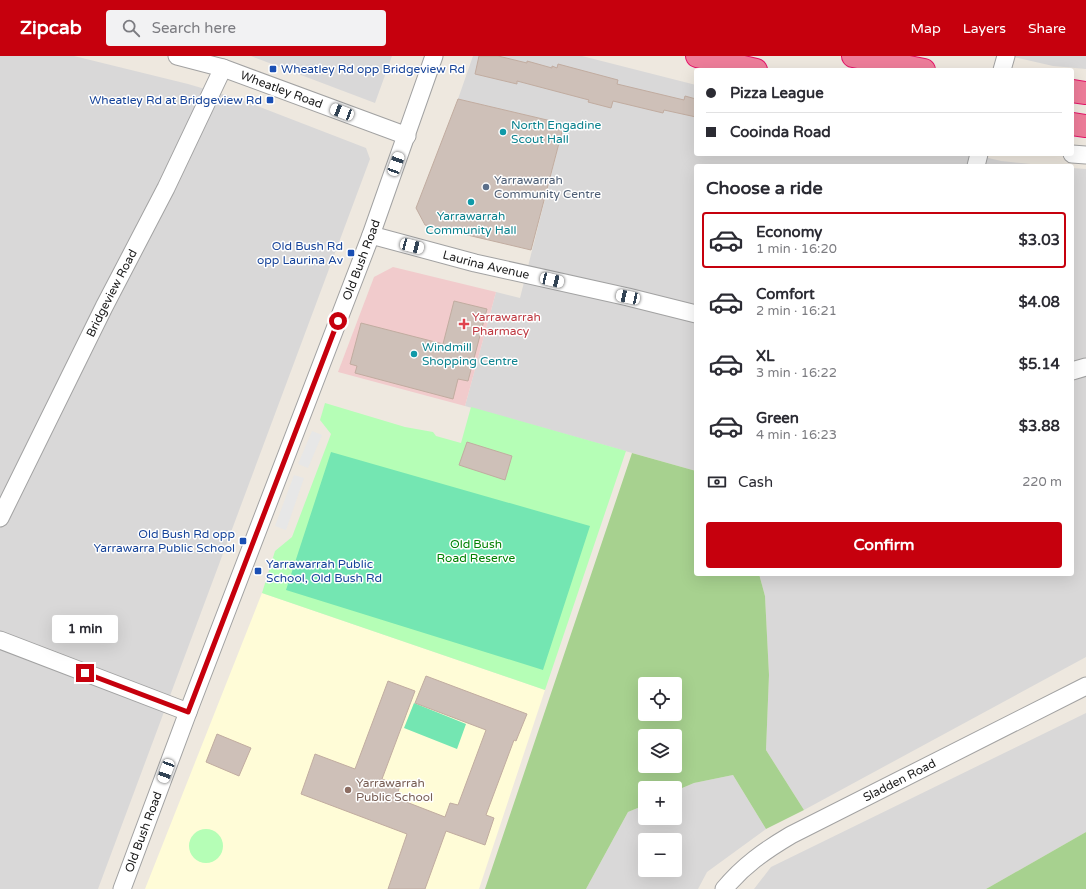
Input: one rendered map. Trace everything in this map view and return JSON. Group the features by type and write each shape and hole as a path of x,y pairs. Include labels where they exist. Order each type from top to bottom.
{"highway":[{"path":"697,56 748,68"},
{"path":"853,56 914,68"},
{"path":"1074,91 1086,93"},
{"path":"1074,124 1086,126"}],"street":[{"name":"Wheatley Road","path":"177,56 223,68 407,136"},
{"name":"Old Bush Road","path":"122,889 188,712 371,235 434,56"},
{"path":"1003,68 1006,56"},
{"name":"Bridgeview Road","path":"0,518 104,307 166,188 223,68"},
{"path":"1074,154 1086,155"},
{"name":"Laurina Avenue","path":"371,235 475,263 628,297 694,314"},
{"path":"1074,370 1086,367"},
{"path":"0,640 188,712"},
{"name":"Sladden Road","path":"724,889 737,873 764,851 791,835 1086,686"}],"shaded area":[{"path":"0,56 74,56 188,84 239,99 366,148 370,159 98,889 0,889"},
{"path":"251,56 392,56 375,103"},
{"path":"473,56 582,56 694,84 694,156 980,156 1001,161 1031,164 694,164 694,470 465,406 496,292 520,298 564,124 458,99"},
{"path":"1009,56 1086,56 1086,69 1053,66"},
{"path":"1074,168 1086,169 1086,657 804,810 766,750 769,675 765,596 760,576 1074,576"},
{"path":"393,267 496,292 465,406 338,372 374,277"},
{"path":"312,431 322,435 308,468 298,464"},
{"path":"294,475 304,478 286,530 275,526"},
{"name":"Yarrawarrah Public School","path":"262,593 545,690 479,889 145,889"},
{"path":"1086,713 1086,832 986,889 754,889 771,867"},
{"path":"733,775 766,829 707,872 698,889 586,889 628,812 638,808 638,825 682,825 682,788 694,783"}],"green space":[{"name":"Old Bush Road Reserve","path":"325,403 405,427 433,432 436,436 461,443 471,407 626,451 545,690 262,593 275,551 292,537 331,434 320,420"},
{"name":"Old Bush Road Reserve","path":"331,452 590,526 543,670 286,590"},
{"path":"632,453 694,470 694,576 760,576 765,596 769,675 766,750 804,810 766,829 733,775 694,783 682,788 682,781 638,781 638,808 628,812 586,889 485,889"},
{"path":"414,703 466,724 457,749 404,728"},
{"path":"203,829 209,829 218,834 222,840 222,852 218,858 209,863 203,863 194,858 189,849 189,843 194,834"},
{"path":"1086,832 1086,889 986,889"}],"building":[{"path":"479,56 498,56 527,63 527,61 552,68 552,66 557,68 558,64 618,80 617,84 684,100 685,96 694,98 694,117 664,110 663,113 613,101 611,108 588,102 589,100 517,81 517,84 475,74"},
{"name":"Yarrawarrah Community Centre","path":"458,99 564,124 531,250 425,225 416,208"},
{"name":"Windmill Shopping Centre","path":"454,301 487,309 468,381 458,379 453,399 355,373 357,366 350,364 361,323 443,344"},
{"path":"467,442 512,456 505,480 459,465"},
{"path":"426,676 527,714 516,741 514,740 486,815 494,818 485,845 446,831 425,889 388,889 407,834 301,794 315,754 355,769 388,681 415,691 382,779 400,786 396,798 445,817 450,803 458,805 486,730 415,703"},
{"path":"217,734 251,748 239,776 206,762"}],"place":[{"name":"Wheatley Rd opp Bridgeview Rd","path":"273,69"},
{"name":"Wheatley Rd at Bridgeview Rd","path":"270,100"},
{"name":"North Engadine Scout Hall","path":"503,132"},
{"name":"Yarrawarrah Community Centre","path":"486,187"},
{"name":"Yarrawarrah Community Hall","path":"471,202"},
{"name":"Old Bush Rd opp Laurina Av","path":"351,253"},
{"name":"Yarrawarrah Pharmacy","path":"464,324"},
{"name":"Windmill Shopping Centre","path":"414,354"},
{"name":"Old Bush Rd opp Yarrawarra Public School","path":"243,541"},
{"name":"Yarrawarrah Public School, Old Bush Rd","path":"258,571"},
{"name":"Yarrawarrah Public School","path":"348,790"}],"route":[{"path":"85,673 188,712 338,321"}]}
